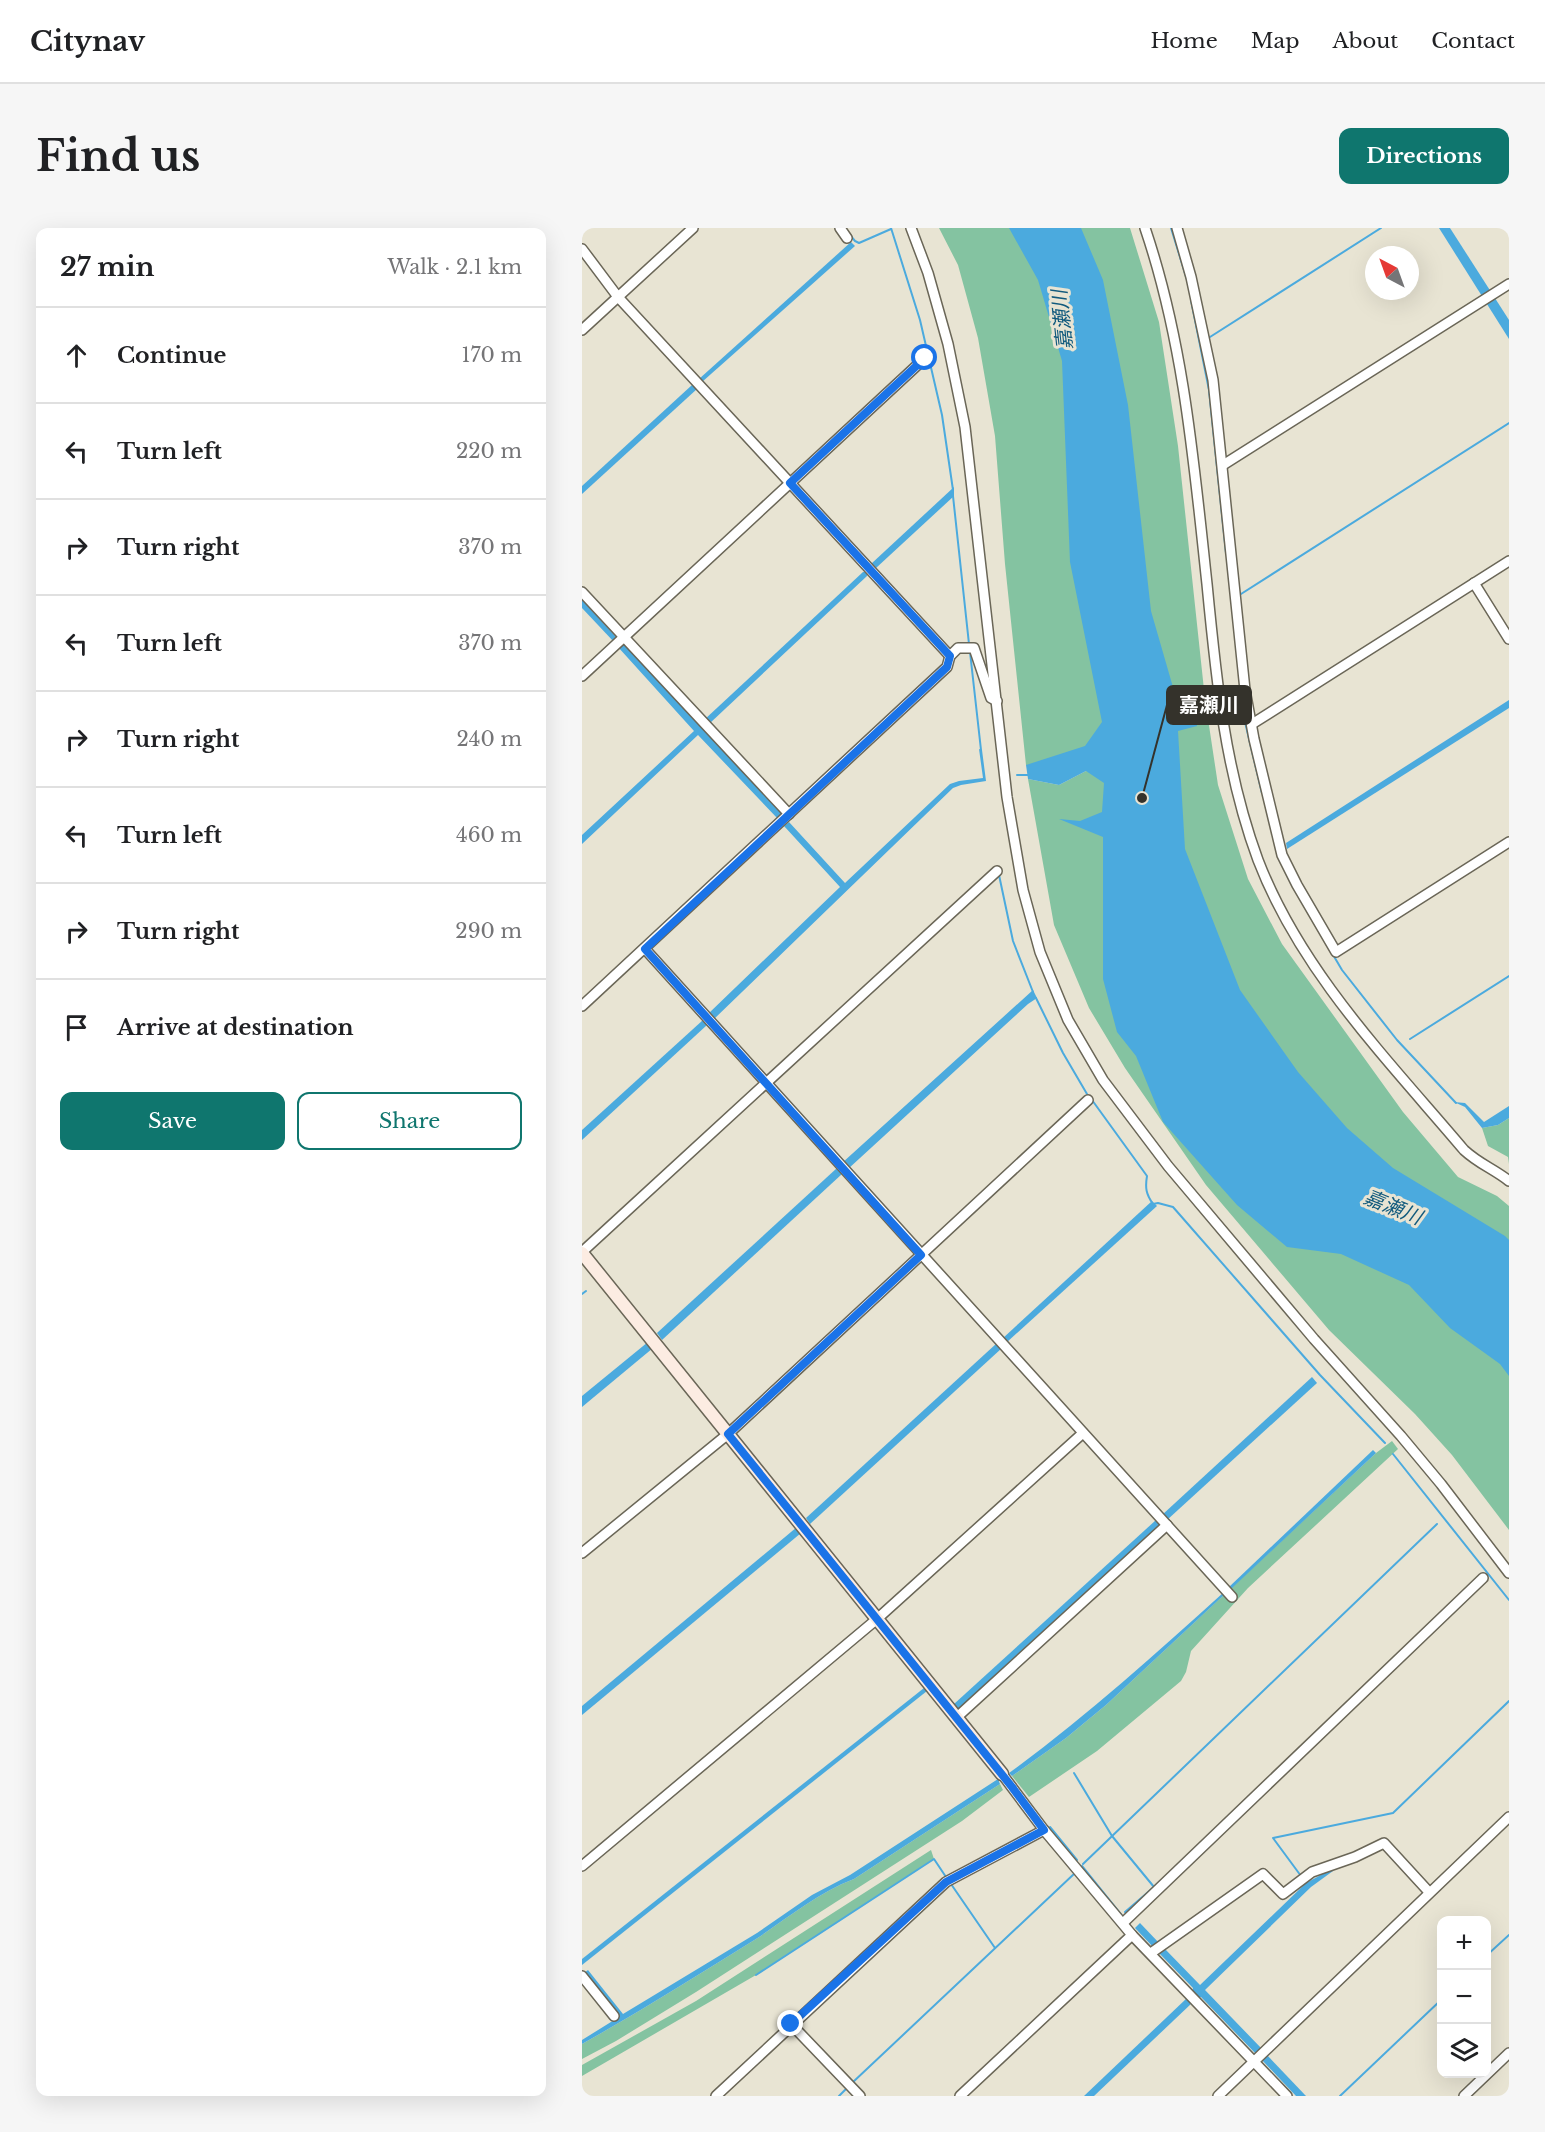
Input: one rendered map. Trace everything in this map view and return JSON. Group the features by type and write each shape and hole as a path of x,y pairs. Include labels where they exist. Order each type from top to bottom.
{"street":[{"path":"582,330 693,228"},
{"path":"840,228 847,238"},
{"path":"911,228 928,273 948,344 965,427 1007,797 1029,918 1068,1020 1086,1053 1137,1128 1195,1200 1314,1339 1401,1436 1509,1573"},
{"path":"1146,228 1156,258 1173,328 1185,394 1224,732 1243,815 1259,862 1294,934 1348,1012 1464,1150 1477,1162 1507,1175"},
{"path":"1177,228 1191,277 1213,380 1245,690 1254,739 1282,855 1297,885 1336,952 1509,842"},
{"path":"582,249 618,297 950,656"},
{"path":"1223,465 1509,284"},
{"path":"582,676 925,358"},
{"path":"1252,724 1509,561"},
{"path":"1474,583 1509,639"},
{"path":"582,592 789,814"},
{"path":"582,1006 947,667 950,656 958,648 974,648 991,698 997,701"},
{"path":"997,871 582,1253 1002,1774 1044,1830 1132,1935 1287,2096"},
{"path":"645,949 1232,1597"},
{"path":"582,1553 728,1434 1088,1100"},
{"path":"582,1866 877,1619 1083,1433"},
{"path":"956,1718 1167,1525"},
{"path":"1123,1923 1483,1578"},
{"path":"1218,2096 1509,1817"},
{"path":"716,2096 946,1882 1044,1830"},
{"path":"1151,1953 1263,1874 1283,1894 1312,1872 1355,1857 1384,1843 1429,1892"},
{"path":"960,2096 1132,1935"},
{"path":"582,1976 614,2016"},
{"path":"791,2024 860,2096"},
{"path":"1464,2096 1509,2053"}],"green space":[{"path":"939,228 1019,228 1046,278 1070,368 1111,733 1093,748 1042,766 1026,765 1005,564 995,436 978,338 958,265"},
{"path":"1070,228 1130,228 1159,322 1178,446 1205,699 1218,785 1248,879 1282,944 1403,1112 1458,1177 1497,1196 1509,1206 1509,1260 1210,1071 1166,712"},
{"path":"1086,771 1111,775 1110,832 1509,1341 1509,1530 1452,1455 1415,1414 1329,1330 1206,1185 1125,1068 1089,1008 1054,925 1028,779 1059,785"},
{"path":"1509,1118 1509,1164 1508,1157 1488,1146 1482,1128 1498,1125"},
{"path":"1392,1441 1398,1449 1248,1588 1191,1651 1186,1672 1181,1681 1097,1751 1029,1797 1012,1776 1066,1738 1106,1705 1376,1453"},
{"path":"1000,1784 1003,1790 962,1821 696,1992 582,2059 582,2044 756,1939 815,1899 854,1879"},
{"path":"931,1850 934,1859 756,1975 582,2076 582,2065 696,2001"}],"water":[{"name":"嘉瀬川","path":"1009,228 1081,228 1103,280 1128,405 1151,611 1179,708 1195,712 1197,726 1178,731 1185,849 1240,990 1298,1072 1347,1128 1393,1168 1509,1240 1509,1376 1500,1364 1450,1328 1409,1285 1341,1254 1287,1247 1237,1205 1163,1122 1136,1056 1117,1032 1103,979 1103,837 1059,819 1080,821 1102,812 1104,783 1086,771 1059,785 1028,779 1026,765 1085,746 1102,722 1070,562 1062,361 1038,280"},
{"path":"1439,228 1450,228 1509,320 1509,339"},
{"path":"851,242 855,246 702,382 699,379"},
{"path":"692,385 697,389 582,494 582,486"},
{"path":"954,487 954,496 876,568 872,568 871,564"},
{"path":"863,572 868,572 867,576 709,724 704,720"},
{"path":"582,600 618,639 614,642 582,608"},
{"path":"623,643 783,815 778,819 698,735 582,844 582,835 694,731 618,647"},
{"path":"1509,700 1509,708 1287,849 1286,843"},
{"path":"979,749 982,750 986,781 953,788 713,1020 708,1014 840,887 784,826 789,822 845,883 950,784 983,778"},
{"path":"1033,990 1037,998 848,1169 842,1163"},
{"path":"703,1020 707,1025 582,1140 582,1130"},
{"path":"1454,1102 1465,1103 1484,1122 1509,1106 1509,1118 1498,1125 1482,1128 1465,1107"},
{"path":"837,1168 842,1174 662,1340 657,1333"},
{"path":"1152,1201 1157,1206 1006,1343 1002,1339"},
{"path":"648,1342 653,1348 582,1407 582,1396"},
{"path":"997,1343 1002,1348 810,1524 806,1518"},
{"path":"1312,1377 1317,1383 1167,1520 1162,1515"},
{"path":"1373,1450 1376,1453 1231,1589 1229,1587"},
{"path":"1156,1520 1161,1525 959,1710 954,1704"},
{"path":"797,1527 801,1533 582,1715 582,1706"},
{"path":"1224,1592 1225,1594 1106,1705 1066,1738 1012,1776 1009,1773 1092,1708"},
{"path":"924,1688 927,1691 582,1965 582,1959"},
{"path":"998,1779 1000,1784 854,1879 815,1899 756,1939 582,2044 582,2040 619,2017 584,1973 588,1970 623,2014 757,1933 812,1895 850,1875"},
{"path":"1332,1869 1333,1871 1311,1887 1205,1990 1262,2049 1256,2054 1201,1997 1197,1998 1192,1993 1193,1988 1159,1953 1165,1949 1200,1985 1306,1883"},
{"path":"1140,1923 1160,1944 1154,1948 1135,1928"},
{"path":"1187,1998 1192,2003 1094,2096 1084,2096"},
{"path":"1266,2054 1306,2096 1296,2096 1261,2059"}],"waterway":[{"path":"891,228 920,320 942,415 953,490"},
{"path":"1171,228 1188,283"},
{"path":"1210,337 1381,228"},
{"path":"850,235 859,243 891,229"},
{"path":"1191,300 1209,390 1226,553"},
{"path":"1241,594 1509,423"},
{"path":"953,496 969,644"},
{"path":"970,652 981,750"},
{"path":"1242,699 1245,722 1262,793"},
{"path":"1017,775 1029,775"},
{"path":"999,875 1013,941 1033,992"},
{"path":"1287,875 1311,917"},
{"path":"1332,953 1342,970 1397,1040 1456,1103"},
{"path":"1410,1039 1509,976"},
{"path":"1036,998 1063,1053 1087,1094"},
{"path":"1092,1100 1147,1176 1147,1191 1153,1204 1173,1207 1320,1375 1385,1443"},
{"path":"589,1252 604,1271"},
{"path":"582,1294 586,1291"},
{"path":"1393,1454 1509,1600"},
{"path":"1083,1864 1437,1524"},
{"path":"1301,1876 1273,1838 1393,1813 1509,1701"},
{"path":"1007,1773 1011,1778"},
{"path":"1074,1773 1112,1836 1154,1887 1125,1912 1127,1915"},
{"path":"1050,1827 1077,1860"},
{"path":"756,1975 934,1859 946,1877"},
{"path":"1082,1866 1123,1917"},
{"path":"852,2083 1075,1873"},
{"path":"951,1884 995,1948"},
{"path":"1491,1951 1509,1935"},
{"path":"1340,2096 1437,2004"},
{"path":"839,2096 848,2087"}],"place":[{"name":"嘉瀬川","path":"1142,798"}],"route":[{"path":"791,2024 946,1882 1044,1830 1012,1787 728,1434 921,1255 645,949 947,667 950,656 790,483 925,358"}]}
